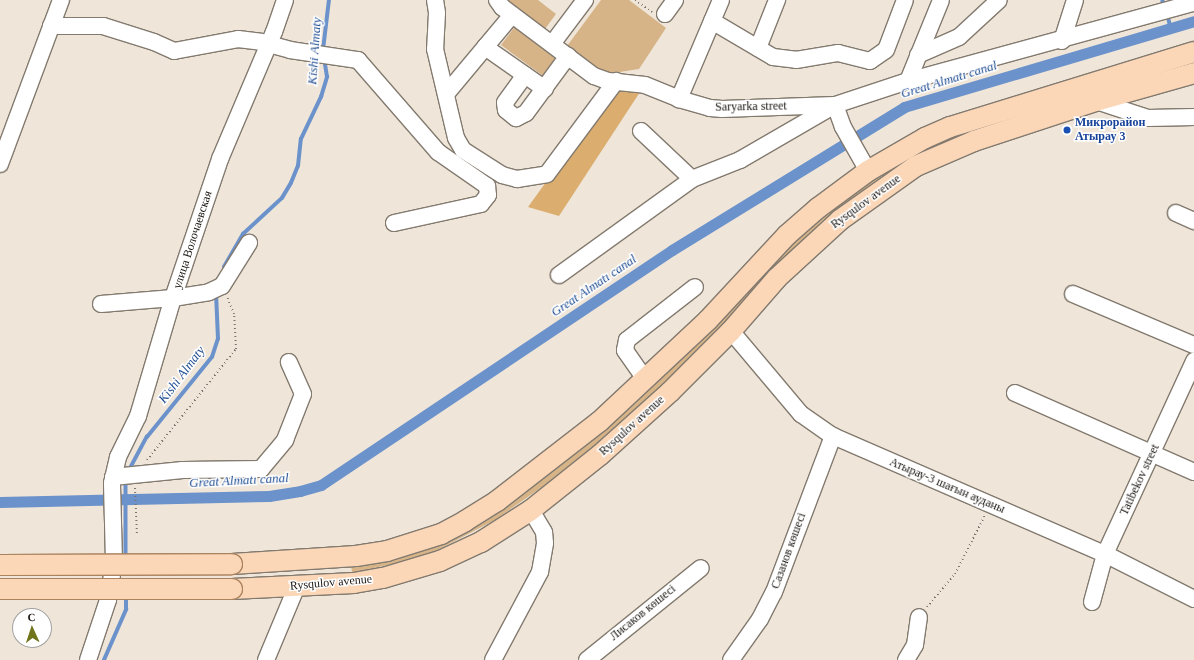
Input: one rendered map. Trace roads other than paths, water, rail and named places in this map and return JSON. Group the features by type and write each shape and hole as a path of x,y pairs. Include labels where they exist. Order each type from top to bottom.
{"main road":[{"name":"Rysqulov avenue","path":"0,565 232,564 356,556 387,551 441,534 503,497 593,427 708,320 787,235 865,163 950,127 1194,52"},
{"name":"Rysqulov avenue","path":"0,589 232,589 297,586 383,578 440,561 481,542 531,510 600,455 670,392 731,330 777,278 840,220 916,166 974,141 1096,101 1194,73"},
{"path":"260,588 252,583 250,574 254,566 261,562"}],"street":[{"path":"0,164 61,0"},
{"name":"улица Волочаевская","path":"88,660 108,600 114,561 120,478 118,457 138,416 173,298 220,159 269,45 285,0"},
{"path":"434,0 438,13 435,49 456,138 463,150 509,178 538,178 549,172 616,81"},
{"name":"Saryarka street","path":"497,0 512,15 594,76 646,85 679,99 710,108 722,109 835,105"},
{"path":"552,44 585,0"},
{"path":"665,14 675,0"},
{"path":"679,99 721,0"},
{"path":"758,48 777,0"},
{"path":"712,21 773,57 796,60 838,53 870,61 876,59 886,50 905,0"},
{"path":"908,81 941,0"},
{"path":"918,55 959,37 999,0"},
{"path":"1062,41 1075,0"},
{"path":"559,275 692,179 740,160 835,105 908,81 1062,41 1187,3"},
{"path":"446,94 512,15"},
{"path":"51,26 103,26 154,42 174,51 238,39 358,60 438,152 487,186 488,195 481,204 394,223"},
{"path":"485,47 545,88"},
{"path":"525,75 505,103 508,113 516,118 524,116 568,56"},
{"path":"1096,101 1148,118 1194,117"},
{"path":"835,105 843,127 865,163"},
{"path":"641,132 692,179"},
{"path":"1176,213 1194,221"},
{"path":"101,304 173,298 215,289 249,242"},
{"path":"645,379 625,350 627,340 695,287"},
{"path":"1073,294 1194,345"},
{"name":"Атырау-3 шағын ауданы","path":"731,330 801,414 833,436 1105,554 1194,599"},
{"name":"Tatibekov street","path":"1092,602 1105,554 1194,361"},
{"path":"120,478 183,470 261,469 285,440 303,394 289,362"},
{"path":"1015,392 1194,472"},
{"name":"Сазанов көшесі","path":"731,660 760,619 774,592 833,436"},
{"path":"493,660 540,572 545,543 544,532 531,510"},
{"name":"Лисаков көшесі","path":"587,660 701,568"},
{"path":"266,660 297,586"},
{"path":"906,660 915,645 919,617"}],"waterway":[{"name":"Kіshі Almaty","path":"323,50 329,0"},
{"name":"Great Almatı canal","path":"1169,20 1171,28"},
{"name":"Great Almatı canal","path":"0,502 269,496 300,491 321,485 672,250 904,107 1194,21"},
{"name":"Kіshі Almaty","path":"224,267 243,234 282,198 291,183 298,166 301,139 321,97 327,77 324,59"},
{"name":"Kіshі Almaty","path":"128,472 147,437 212,357 218,339 216,293"},
{"name":"Kіshі Almaty","path":"126,480 126,559"},
{"name":"Kіshі Almaty","path":"104,660 126,610 126,595"}],"place":[{"name":"Микрорайон Атырау 3","path":"1067,130"}]}
